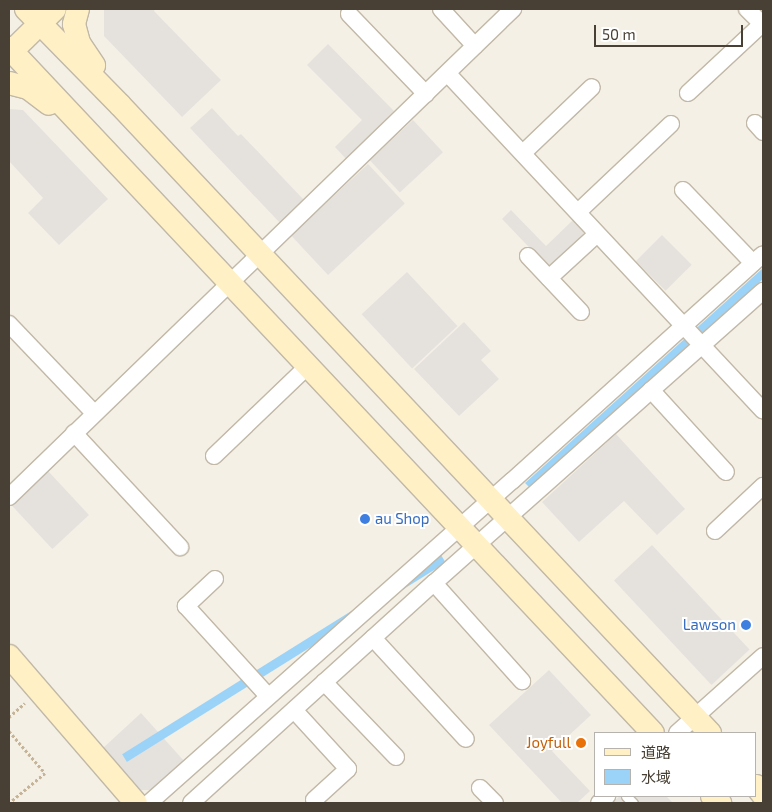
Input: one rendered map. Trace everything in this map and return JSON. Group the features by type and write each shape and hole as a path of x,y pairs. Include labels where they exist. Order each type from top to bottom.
{"street":[{"path":"9,12 12,9"},
{"path":"78,9 74,24 79,43 120,105"},
{"path":"441,9 475,46"},
{"path":"9,497 513,9"},
{"path":"688,93 763,25 747,9"},
{"path":"653,732 10,51 41,14 120,105 702,725"},
{"path":"349,14 426,94"},
{"path":"448,74 763,411"},
{"path":"9,83 28,88 90,134"},
{"path":"523,153 592,88"},
{"path":"578,212 671,124"},
{"path":"191,803 651,390 693,336 758,259 683,190"},
{"path":"549,278 597,234"},
{"path":"528,256 581,312"},
{"path":"149,803 491,500 693,336 763,291"},
{"path":"9,324 94,413"},
{"path":"214,456 308,366"},
{"path":"651,390 726,472"},
{"path":"74,432 180,548"},
{"path":"715,530 763,486"},
{"path":"214,579 186,606 268,696"},
{"path":"434,583 522,681"},
{"path":"373,638 466,739"},
{"path":"9,656 136,803"},
{"path":"680,732 702,725 763,656"},
{"path":"324,682 396,757"},
{"path":"294,710 348,769 314,800"},
{"path":"480,788 495,803"}],"path":[{"path":"9,731 45,773 9,803"}],"shaded area":[{"path":"104,9 155,9 154,11 221,80 182,117 104,36"},
{"path":"328,44 394,111 346,159 335,147 362,120 307,65"},
{"path":"212,108 238,136 241,134 304,200 280,223 190,128"},
{"path":"9,109 23,110 108,199 59,245 28,213 43,198 9,161"},
{"path":"413,120 443,152 400,192 370,160"},
{"path":"368,164 405,203 328,275 291,236"},
{"path":"511,210 546,246 574,219 583,230 584,237 552,266 546,265 502,219"},
{"path":"662,235 692,265 666,291 636,261"},
{"path":"407,272 457,326 412,368 362,314"},
{"path":"464,322 491,351 481,360 499,379 459,416 414,369"},
{"path":"616,434 685,509 657,535 624,501 579,542 542,502"},
{"path":"48,471 89,515 52,549 11,505"},
{"path":"652,545 750,650 711,685 614,580"},
{"path":"549,670 591,715 552,751 590,791 577,803 562,803 489,725"},
{"path":"141,713 185,762 154,790 141,790 103,748"},
{"path":"619,797 667,797 673,803 612,803"}],"water":[{"path":"763,268 763,279 530,488 525,483"},
{"path":"441,555 446,563 127,762 122,754"}],"place":[{"name":"au Shop","path":"365,519"},
{"name":"Lawson","path":"746,625"},
{"name":"Joyfull","path":"581,743"}]}
